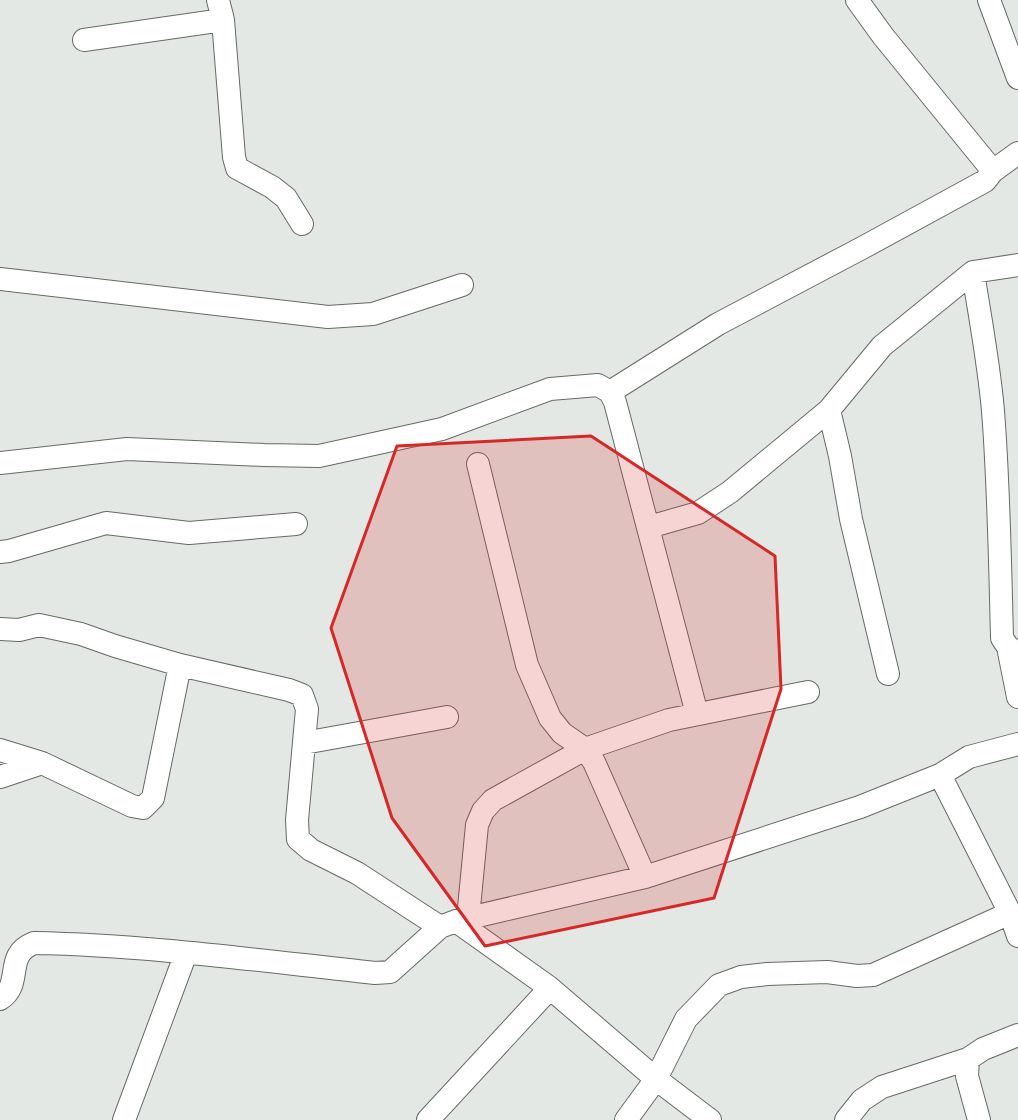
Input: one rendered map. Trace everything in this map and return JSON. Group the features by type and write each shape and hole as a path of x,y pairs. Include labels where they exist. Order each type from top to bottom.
{"street":[{"path":"856,0 883,36 993,171"},
{"path":"989,0 1018,78"},
{"path":"84,40 221,10 234,158 237,168 272,187 286,198 302,224"},
{"path":"610,392 718,324 985,181 993,171 1018,153"},
{"path":"648,527 698,513 730,492 829,410 882,346 973,272 1018,265"},
{"path":"973,272 993,410 998,484 1002,638 1013,650 1018,697"},
{"path":"0,279 328,317 373,314 462,285"},
{"path":"0,463 127,449 319,456 442,429 550,389 598,384 610,392 615,402 697,714"},
{"path":"829,410 840,456 851,519 888,674"},
{"path":"478,464 527,665 550,718 562,733 585,749 594,762 645,877"},
{"path":"0,552 9,551 106,523 189,533 296,524"},
{"path":"0,629 19,630 39,625 81,634 114,646 180,665 289,690 302,695 307,710 297,820 298,839 311,850 455,922 550,988 656,1079 710,1120"},
{"path":"0,750 42,763 132,806 143,808 154,798 180,665"},
{"path":"455,922 477,825 483,811 493,800 585,749 669,720 808,692"},
{"path":"304,743 447,717"},
{"path":"0,999 10,990 18,954 26,946 34,943 186,953 375,973 390,972 455,922 645,877 860,807 940,775 969,757 1018,744"},
{"path":"0,777 42,763"},
{"path":"940,775 1010,913 1018,936"},
{"path":"626,1120 656,1079 686,1019 719,985 741,977 767,974 827,972 857,976 873,975 1010,913"},
{"path":"124,1120 186,953"},
{"path":"428,1120 550,988"},
{"path":"846,1120 862,1100 882,1087 968,1059 983,1049 1018,1035"},
{"path":"968,1059 967,1076 979,1120"}],"highlighted area":[{"path":"591,436 775,556 781,689 714,898 485,946 392,818 331,628 397,446"}]}
